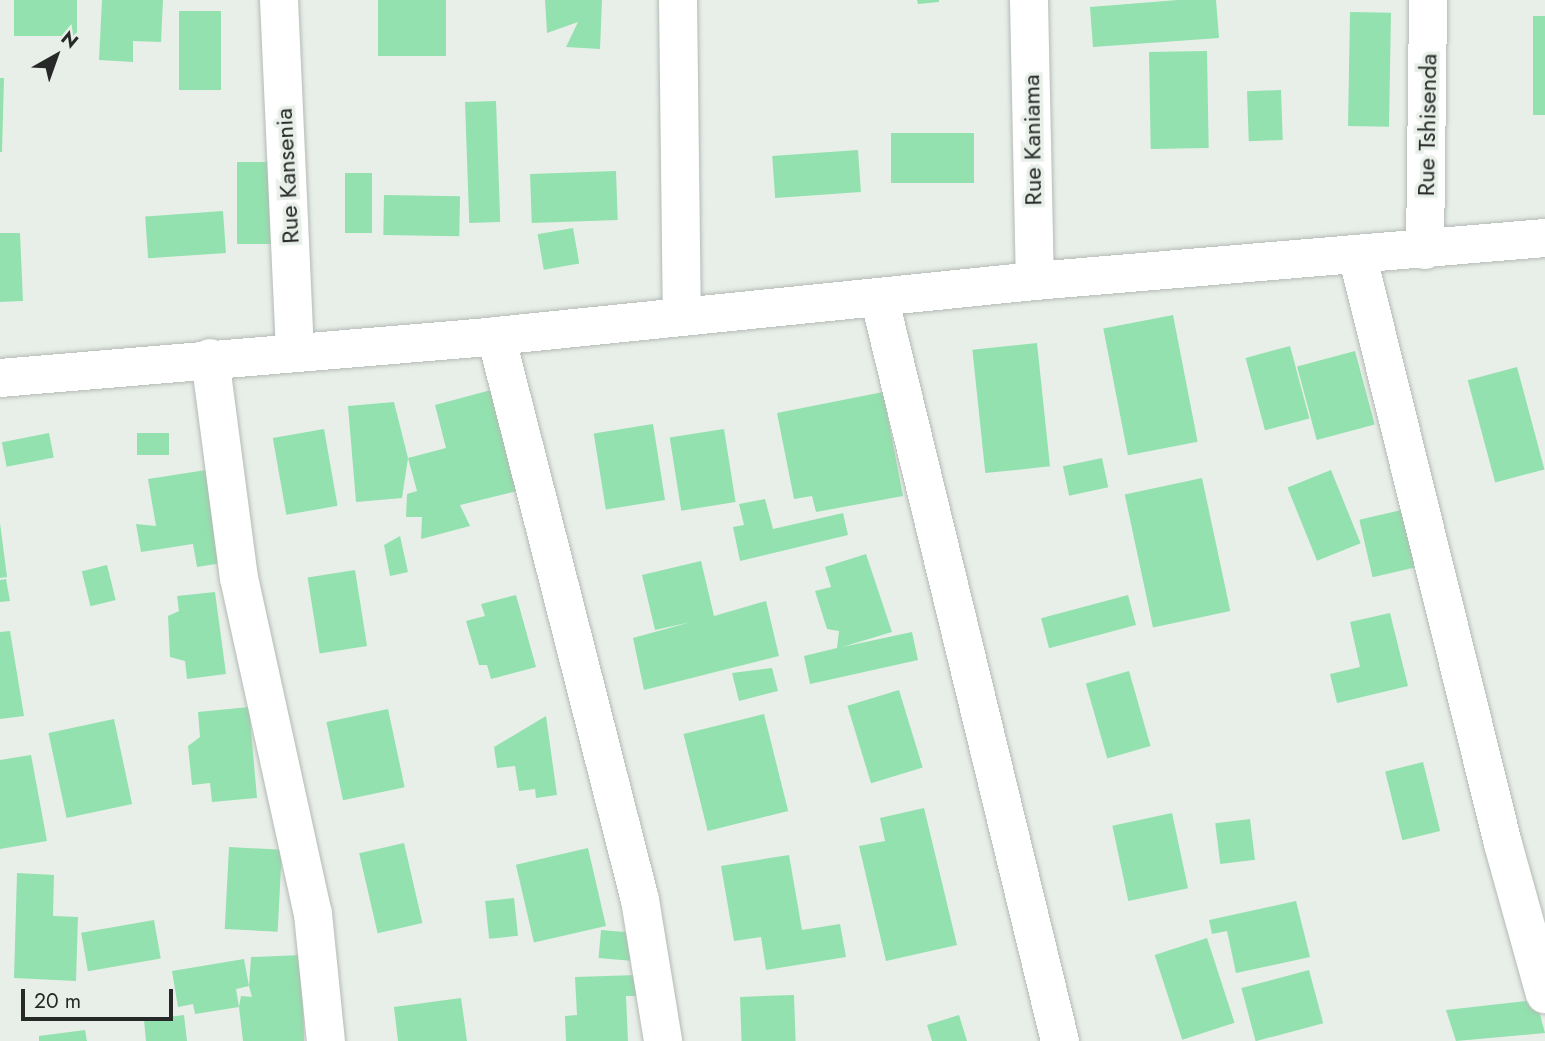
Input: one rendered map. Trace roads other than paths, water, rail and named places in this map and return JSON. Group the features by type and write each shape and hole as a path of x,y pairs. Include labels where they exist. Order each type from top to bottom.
{"street":[{"name":"Rue Kansenia","path":"279,0 295,352"},
{"path":"678,0 682,317"},
{"name":"Rue Kaniama","path":"1029,0 1035,281"},
{"name":"Rue Tshisenda","path":"1425,250 1429,0"},
{"path":"0,378 210,358 496,336 1035,281 1545,239"},
{"path":"1357,254 1503,844 1545,994"},
{"path":"879,297 1060,1041"},
{"path":"496,336 640,900 663,1041"},
{"path":"210,358 239,578 313,914 326,1041"}]}
